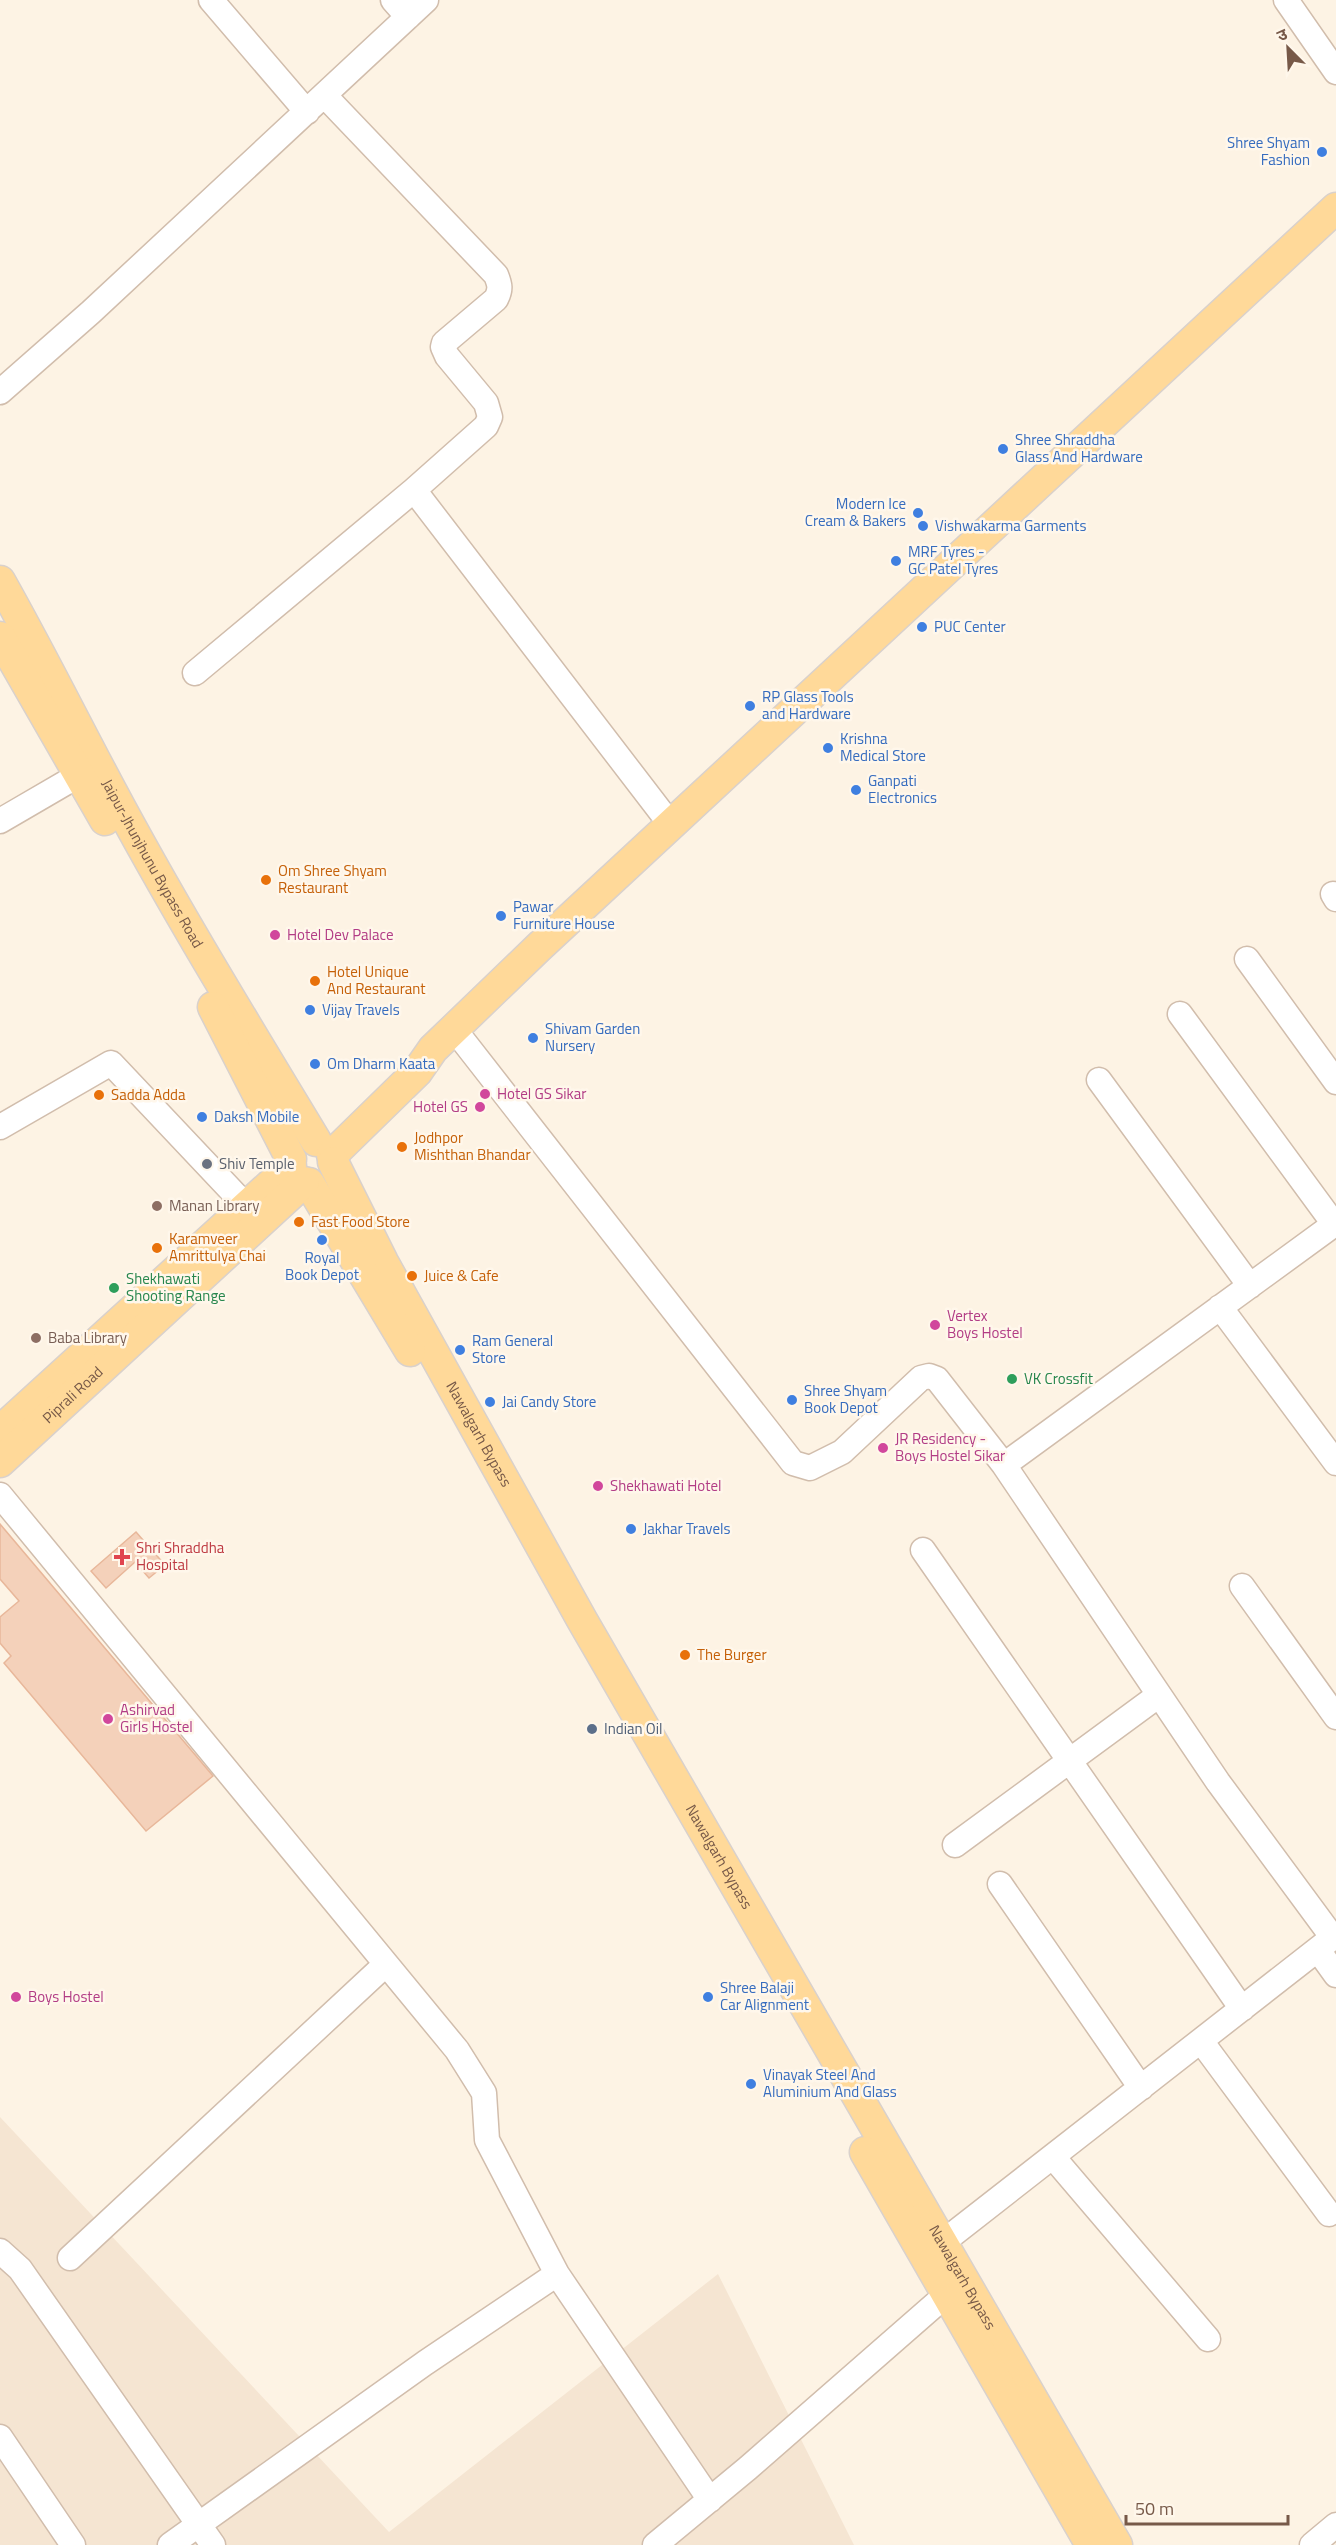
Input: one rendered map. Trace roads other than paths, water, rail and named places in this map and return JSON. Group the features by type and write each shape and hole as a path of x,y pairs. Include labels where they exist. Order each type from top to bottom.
{"main road":[{"path":"0,1431 246,1206 299,1172 315,1183 326,1178 332,1168 326,1150 417,1072 443,1039 1336,208"},
{"name":"Jaipur-Jhunjhunu Bypass Road","path":"0,581 40,652 191,951 326,1150"},
{"path":"0,637 79,775 191,951"},
{"name":"Nawalgarh Bypass","path":"191,951 222,1023 299,1172 408,1327 582,1620 1117,2545"},
{"name":"Nawalgarh Bypass","path":"326,1150 383,1262 408,1327 947,2294 1091,2545"},
{"name":"Piprali Road","path":"0,1462 299,1172"}],"street":[{"path":"195,673 414,490 486,426 490,417 486,403 443,348 444,343 496,299 500,291 496,274 316,104 211,0"},
{"path":"0,392 91,312 316,104 400,9 426,0"},
{"path":"1286,0 1336,72"},
{"path":"414,490 671,825"},
{"path":"0,821 79,775"},
{"path":"1246,959 1336,1082"},
{"path":"1004,1465 1335,1223 1180,1014"},
{"path":"443,1039 793,1463 810,1468 842,1452 921,1378 929,1376 937,1379 1004,1465 1218,1782 1329,1941 1336,1975"},
{"path":"0,1127 111,1063 246,1206"},
{"path":"1099,1080 1250,1286"},
{"path":"1221,1307 1336,1463"},
{"path":"0,1495 457,2050 484,2093 487,2140 557,2274 710,2500"},
{"path":"923,1550 1242,2009"},
{"path":"1242,1586 1336,1717"},
{"path":"955,1845 1159,1695"},
{"path":"1000,1884 1141,2088"},
{"path":"943,2242 1329,1941"},
{"path":"70,2258 386,1964"},
{"path":"1201,2041 1329,2214"},
{"path":"1053,2157 1208,2339"},
{"path":"0,2251 20,2269 213,2545"},
{"path":"170,2545 425,2363 557,2274"},
{"path":"670,2540 710,2500 947,2294"},
{"path":"0,2437 73,2545"},
{"path":"1312,2545 1336,2525"}],"place":[{"name":"Shree Shyam Fashion","path":"1322,152"},
{"name":"Shree Shraddha Glass And Hardware","path":"1003,449"},
{"name":"Modern Ice Cream & Bakers","path":"918,513"},
{"name":"Vishwakarma Garments","path":"923,526"},
{"name":"MRF Tyres - GC Patel Tyres","path":"896,561"},
{"name":"PUC Center","path":"922,627"},
{"name":"RP Glass Tools and Hardware","path":"750,706"},
{"name":"Krishna Medical Store","path":"828,748"},
{"name":"Ganpati Electronics","path":"856,790"},
{"name":"Om Shree Shyam Restaurant","path":"266,880"},
{"name":"Pawar Furniture House","path":"501,916"},
{"name":"Hotel Dev Palace","path":"275,935"},
{"name":"Hotel Unique And Restaurant","path":"315,981"},
{"name":"Vijay Travels","path":"310,1010"},
{"name":"Shivam Garden Nursery","path":"533,1038"},
{"name":"Om Dharm Kaata","path":"315,1064"},
{"name":"Hotel GS Sikar","path":"485,1094"},
{"name":"Sadda Adda","path":"99,1095"},
{"name":"Hotel GS","path":"480,1107"},
{"name":"Daksh Mobile","path":"202,1117"},
{"name":"Jodhpor Mishthan Bhandar","path":"402,1147"},
{"name":"Shiv Temple","path":"207,1164"},
{"name":"Manan Library","path":"157,1206"},
{"name":"Fast Food Store","path":"299,1222"},
{"name":"Royal Book Depot","path":"322,1240"},
{"name":"Karamveer Amrittulya Chai","path":"157,1248"},
{"name":"Juice & Cafe","path":"412,1276"},
{"name":"Shekhawati Shooting Range","path":"114,1288"},
{"name":"Vertex Boys Hostel","path":"935,1325"},
{"name":"Baba Library","path":"36,1338"},
{"name":"Ram General Store","path":"460,1350"},
{"name":"VK Crossfit","path":"1012,1379"},
{"name":"Shree Shyam Book Depot","path":"792,1400"},
{"name":"Jai Candy Store","path":"490,1402"},
{"name":"JR Residency - Boys Hostel Sikar","path":"883,1448"},
{"name":"Shekhawati Hotel","path":"598,1486"},
{"name":"Jakhar Travels","path":"631,1529"},
{"name":"Shri Shraddha Hospital","path":"122,1557"},
{"name":"The Burger","path":"685,1655"},
{"name":"Ashirvad Girls Hostel","path":"108,1719"},
{"name":"Indian Oil","path":"592,1729"},
{"name":"Boys Hostel","path":"16,1997"},
{"name":"Shree Balaji Car Alignment","path":"708,1997"},
{"name":"Vinayak Steel And Aluminium And Glass","path":"751,2084"}]}
